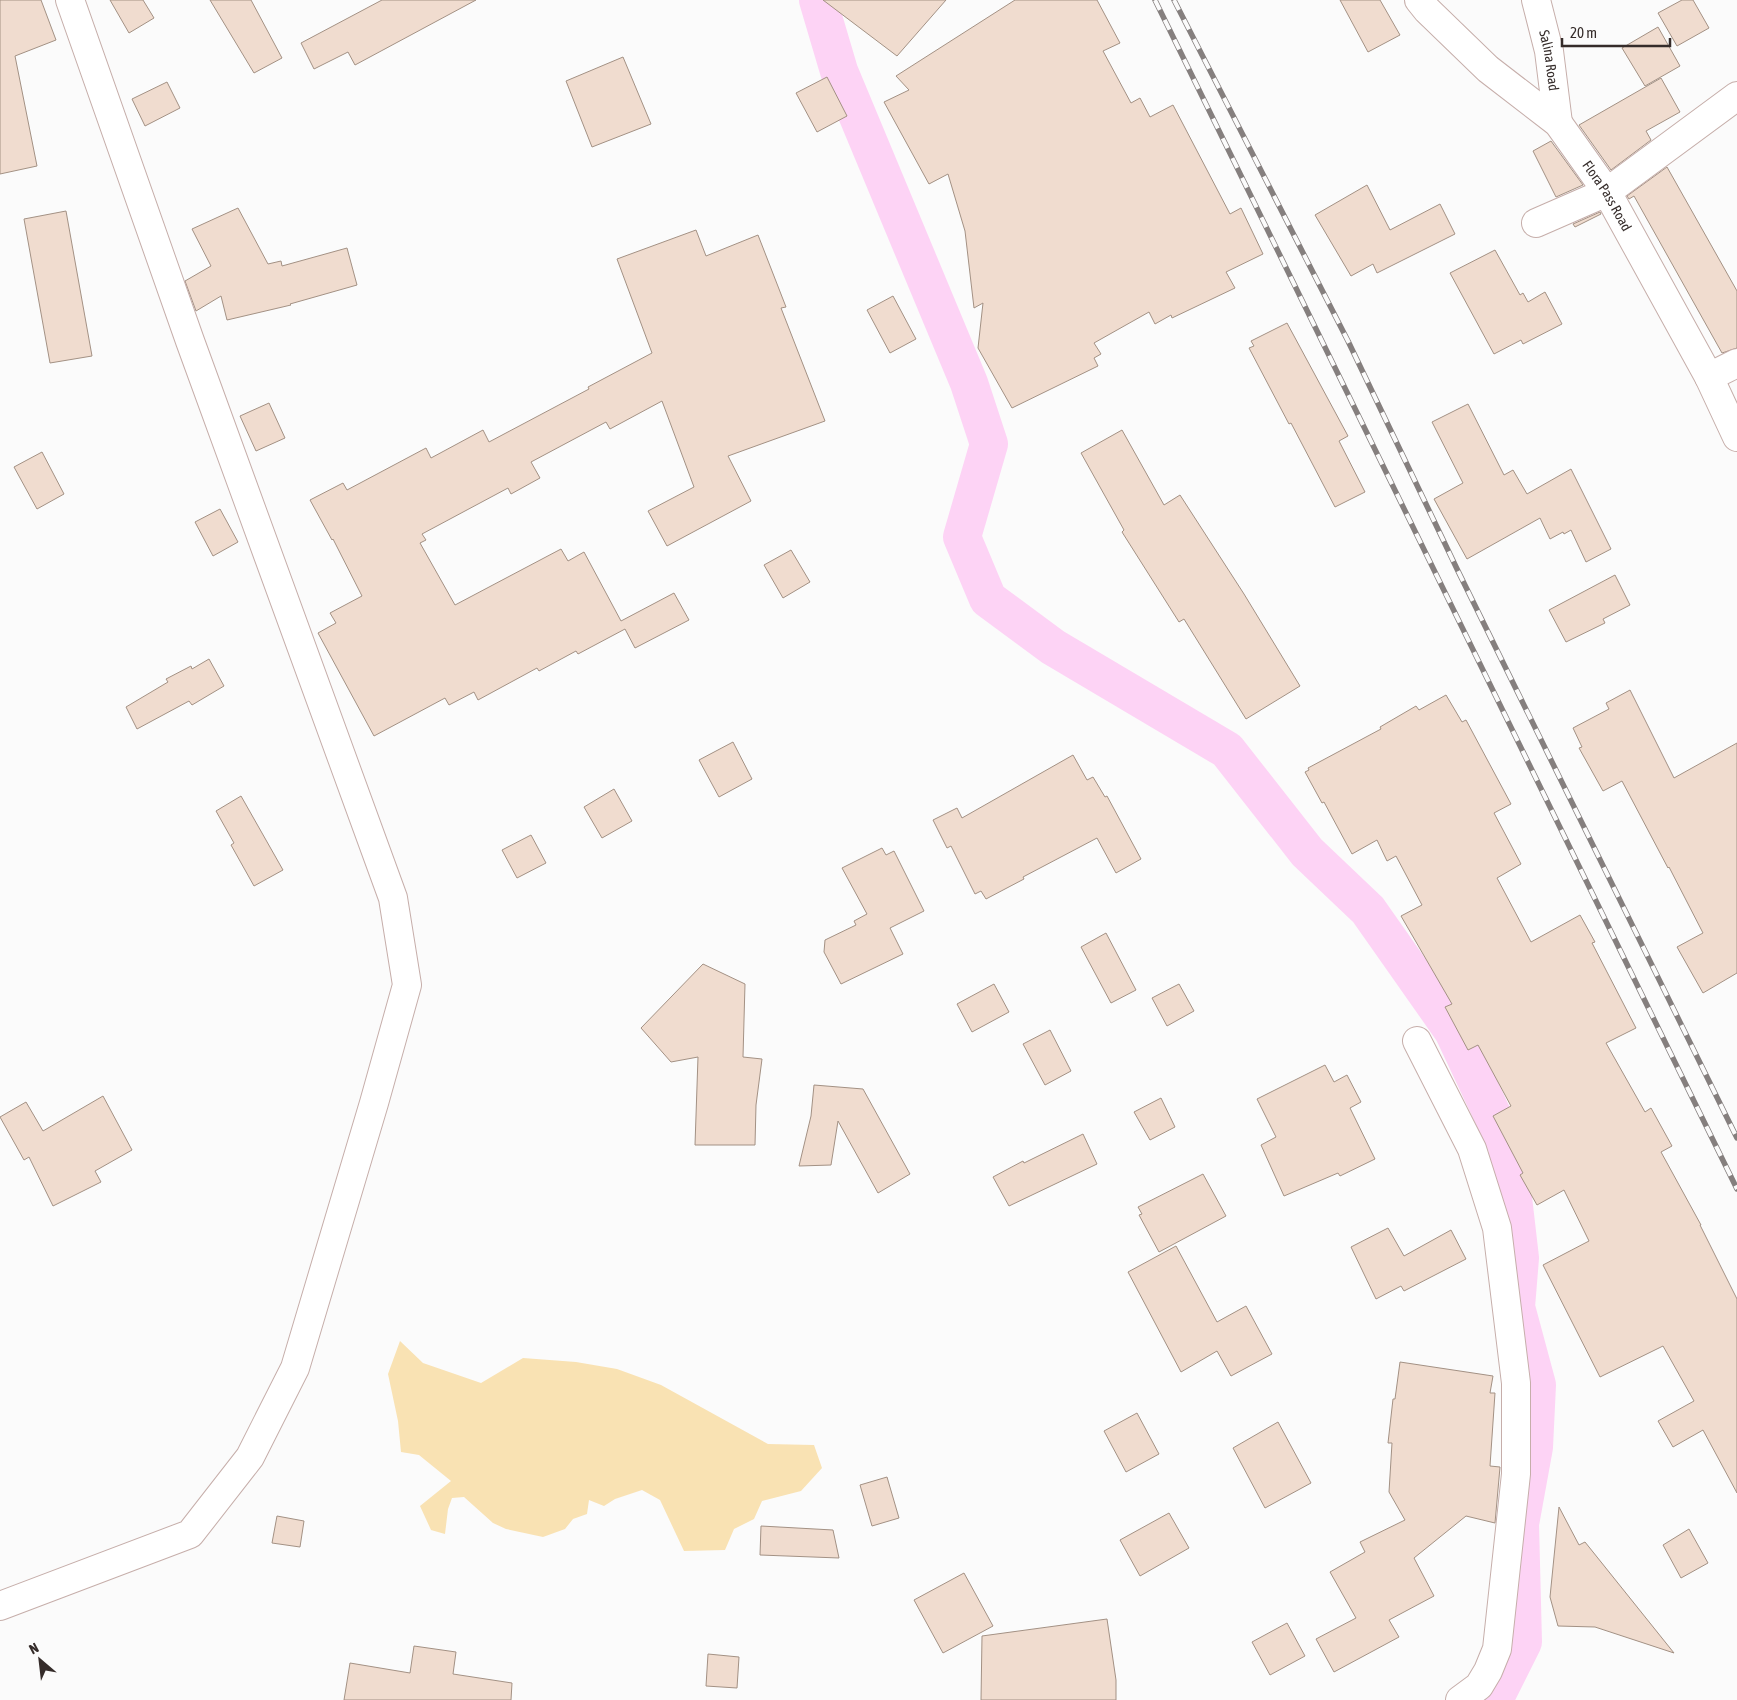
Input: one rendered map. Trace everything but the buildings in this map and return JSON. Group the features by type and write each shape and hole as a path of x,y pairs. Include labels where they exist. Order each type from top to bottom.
{"street":[{"path":"0,1606 190,1534 250,1457 294,1368 374,1103 406,985 393,898 190,341 70,0"},
{"name":"Flora Pass Road","path":"1419,0 1488,69 1558,123 1607,192 1710,377 1737,437"},
{"name":"Salina Road","path":"1536,0 1549,51 1558,123"},
{"path":"1536,223 1607,192 1737,96"},
{"path":"1710,377 1737,363"},
{"path":"1417,1041 1472,1149 1497,1228 1516,1383 1516,1474 1497,1649 1488,1671 1479,1686 1460,1700"}],"shaded area":[{"path":"400,1341 423,1363 481,1383 523,1358 576,1362 617,1369 661,1385 768,1444 814,1445 822,1468 801,1491 762,1501 754,1519 734,1529 725,1550 684,1551 660,1500 642,1490 615,1499 604,1506 589,1500 587,1514 573,1519 565,1529 543,1537 506,1529 493,1523 464,1497 452,1498 448,1509 445,1534 431,1530 420,1506 451,1481 419,1455 401,1452 398,1421 388,1374"}],"waterway":[{"path":"818,0 839,71 969,383 989,444 962,537 988,599 1053,647 1227,750 1307,852 1368,910 1453,1031 1507,1146 1520,1258 1516,1307 1537,1385 1534,1447 1520,1524 1523,1642 1494,1700"}],"railway":[{"path":"1155,0 1737,1189"},
{"path":"1174,0 1348,341 1458,571 1737,1138"}]}
